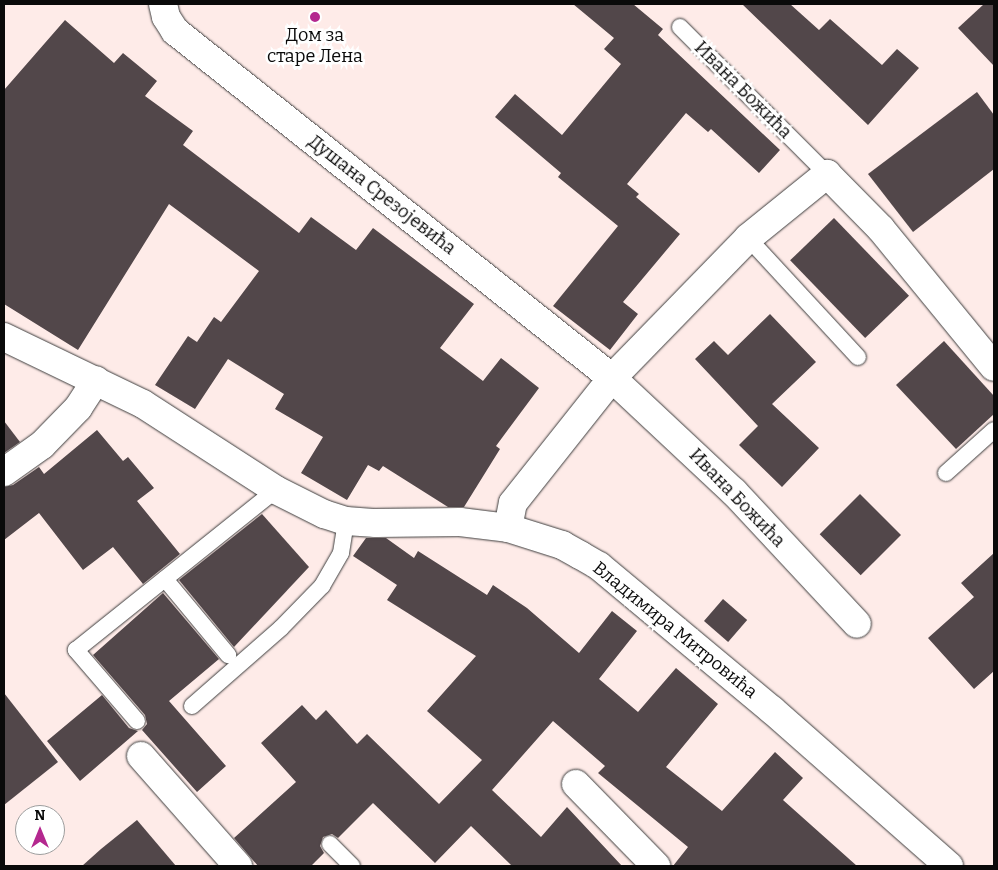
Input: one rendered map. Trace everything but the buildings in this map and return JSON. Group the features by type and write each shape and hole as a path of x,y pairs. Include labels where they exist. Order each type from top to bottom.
{"street":[{"name":"Душана Срезојевића","path":"163,4 166,17 175,31 612,378"},
{"path":"508,528 513,503 612,378 748,238 827,174"},
{"name":"Ивана Божића","path":"827,174 881,229 994,367"},
{"name":"Владимира Митровића","path":"4,337 96,380 174,422 276,490 324,514 346,521 460,522 508,528 562,545 599,566 772,710 948,866"},
{"name":"Ивана Божића","path":"612,378 734,492 857,624"},
{"path":"4,472 42,445 78,408 96,380"},
{"path":"140,756 238,866"},
{"path":"576,784 656,866"}],"lane":[{"name":"Ивана Божића","path":"680,26 827,174"},
{"path":"748,238 858,357"},
{"path":"946,473 994,430"},
{"path":"137,721 76,650 276,490"},
{"path":"192,706 281,628 322,586 341,553 346,521"},
{"path":"165,579 228,656"},
{"path":"330,844 352,866"}],"place":[{"name":"Дом за старе Лена","path":"315,17"}]}
